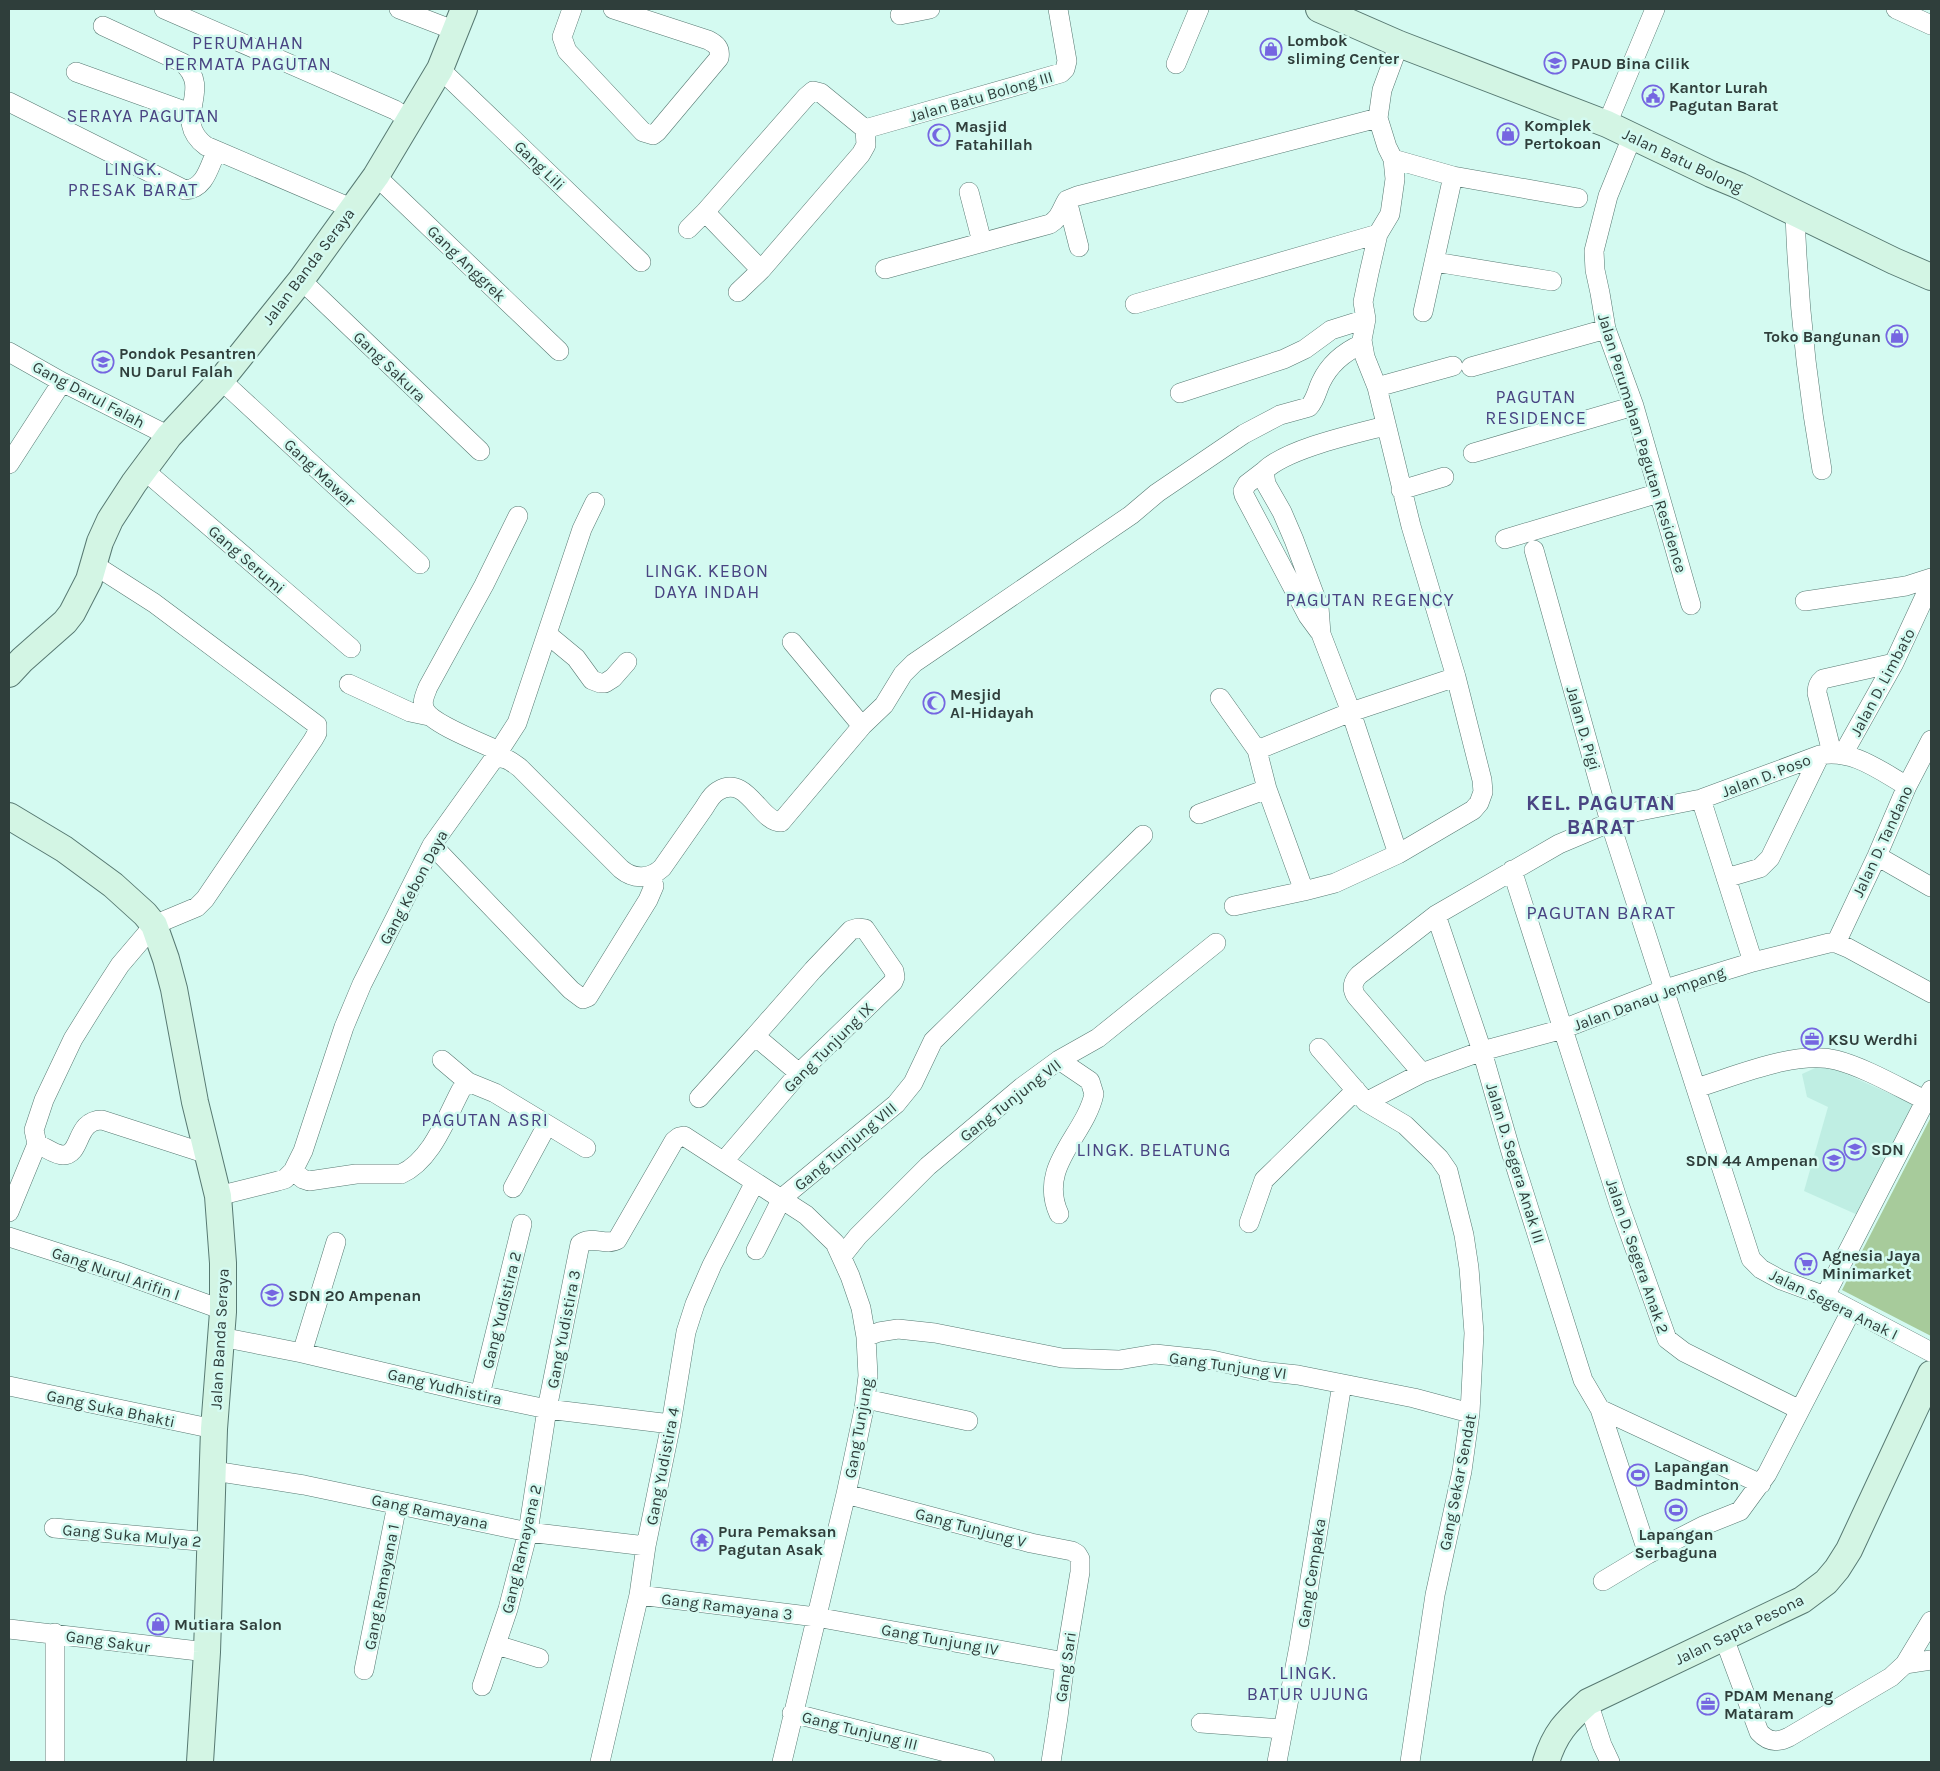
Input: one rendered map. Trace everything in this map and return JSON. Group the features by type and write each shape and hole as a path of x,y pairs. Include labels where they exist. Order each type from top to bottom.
{"street":[{"path":"164,9 394,110 410,120"},
{"path":"399,9 460,20"},
{"path":"572,9 562,37 567,51 643,132 653,135 658,132 719,58 720,52 716,44 708,40 612,9"},
{"path":"900,16 930,9"},
{"name":"Jalan Batu Bolong III","path":"865,129 1061,73 1065,69 1067,61 1058,9"},
{"path":"1176,64 1199,9"},
{"name":"Jalan Batu Bolong","path":"1319,9 1399,44 1608,124 1931,278"},
{"path":"1896,9 1931,26"},
{"path":"1608,124 1649,11"},
{"name":"Jalan Banda Seraya","path":"9,674 65,622 72,613 89,580 100,542 110,520 144,470 169,436 221,380 301,280 376,176 440,69 460,20"},
{"path":"103,26 183,63 189,68 196,95 190,113 190,124 194,134 201,143 216,152 352,208"},
{"path":"1234,906 1335,883 1398,854 1473,810 1479,803 1483,792 1482,780 1456,677 1401,490 1377,387 1362,344 1366,319 1363,302 1378,234 1390,214 1395,180 1393,159 1386,147 1378,118 1382,90 1399,44"},
{"name":"Gang Lili","path":"440,69 641,262"},
{"path":"76,72 190,113"},
{"path":"688,229 806,97 813,92 821,93 865,129 866,145 861,154 761,270 738,292"},
{"path":"9,102 94,145 151,171 185,190 197,188 203,181 216,152"},
{"path":"1066,200 1378,118"},
{"name":"Jalan Perumahan Pagutan Residence","path":"1632,137 1608,196 1594,251 1594,270 1606,329 1634,406 1691,605"},
{"path":"1393,159 1453,176 1578,198"},
{"name":"Gang Anggrek","path":"376,176 559,351"},
{"path":"1423,312 1453,176"},
{"path":"969,192 982,242"},
{"path":"885,268 1050,224 1060,215 1066,200"},
{"path":"1066,200 1079,247"},
{"path":"705,212 761,270"},
{"path":"1795,213 1801,324 1813,421 1822,470"},
{"path":"1135,304 1378,234"},
{"path":"1435,262 1552,281"},
{"name":"Gang Sakura","path":"301,280 480,451"},
{"path":"1180,393 1284,359 1305,349 1331,330 1366,319"},
{"path":"1377,387 1606,329"},
{"path":"348,684 410,712 429,716 500,754 520,768 624,872 637,877 651,876 662,868 710,798 724,788 730,787 741,790 752,798 774,821 778,823 784,820 862,726 884,705 903,674 914,663 1131,515 1157,493 1244,434 1280,415 1309,407 1326,372 1333,363 1362,344"},
{"name":"Gang Darul Falah","path":"9,352 62,382 169,436"},
{"name":"Gang Mawar","path":"221,380 420,564"},
{"path":"9,464 62,382"},
{"path":"1473,453 1634,406"},
{"path":"1385,426 1317,445 1275,463 1247,484 1243,490 1308,616 1321,634 1351,712 1398,854"},
{"name":"Gang Serumi","path":"144,470 351,648"},
{"path":"1264,471 1266,484 1282,512 1319,607 1321,634"},
{"path":"1401,490 1444,477"},
{"path":"1505,540 1659,493"},
{"path":"500,754 517,723 582,529 595,502"},
{"path":"429,716 424,708 423,700 428,687 484,585 518,516"},
{"path":"1273,549 1294,540"},
{"name":"Jalan D. Pigi","path":"1534,550 1665,989"},
{"path":"9,1212 37,1144 34,1136 34,1127 44,1100 73,1039 120,965 154,925 197,907 205,899 313,740 318,729 317,725 154,603 93,564"},
{"path":"1805,600 1906,586 1931,578"},
{"name":"Jalan D. Limbato","path":"1726,878 1760,868 1770,858 1832,754 1894,663 1931,583"},
{"path":"547,634 576,658 592,680 600,683 605,683 612,678 627,662"},
{"path":"792,642 862,726"},
{"path":"1894,663 1823,679 1819,682 1817,693 1832,754 1868,764 1907,786"},
{"path":"1258,750 1351,712 1456,677"},
{"path":"1220,698 1258,750 1267,790 1304,891"},
{"name":"Jalan D. Tandano","path":"1836,943 1877,856 1907,786 1931,740"},
{"name":"Gang Kebon Daya","path":"293,1171 304,1151 344,1027 362,984 432,845 487,767 500,754"},
{"name":"Jalan D. Poso","path":"1422,1072 1356,996 1353,986 1359,975 1436,915 1559,844 1615,820 1635,812 1701,799 1832,754"},
{"path":"1199,814 1267,790"},
{"path":"1701,799 1753,962"},
{"name":"Jalan Banda Seraya","path":"9,816 64,849 113,885 145,914 154,925 174,989 195,1102 218,1196 223,1263 223,1310 214,1429 208,1652 200,1762"},
{"name":"Gang Tunjung VIII","path":"756,1250 782,1198 896,1104 913,1083 933,1041 1143,835"},
{"path":"432,845 571,990 583,999 588,997 648,900 654,886 651,876"},
{"path":"1877,856 1931,888"},
{"name":"Jalan D. Segera Anak 2","path":"1512,870 1620,1204 1667,1339 1684,1352 1800,1410"},
{"name":"Jalan D. Segera Anak III","path":"1436,915 1482,1051 1511,1152 1583,1380 1600,1409 1648,1554"},
{"name":"Gang Tunjung IX","path":"719,1158 799,1073 894,980 894,971 865,929 851,930 755,1036"},
{"name":"Gang Tunjung VII","path":"842,1256 858,1236 928,1166 1022,1086 1059,1060 1098,1038 1216,943"},
{"path":"1836,943 1931,992"},
{"name":"Jalan Danau Jempang","path":"1249,1223 1264,1180 1361,1096 1482,1051 1563,1029 1665,989 1753,962 1836,943"},
{"name":"Jalan Segera Anak I","path":"1665,989 1751,1259 1761,1269 1781,1280 1825,1296 1931,1352"},
{"path":"699,1098 755,1036 799,1073"},
{"name":"Gang Sekar Sendat","path":"1319,1048 1361,1096 1405,1125 1439,1158 1448,1171 1464,1235 1472,1300 1474,1365 1470,1413 1462,1471 1435,1594 1410,1762"},
{"path":"1696,1088 1787,1060 1824,1058 1848,1064 1929,1095 1825,1296"},
{"path":"442,1060 468,1082 495,1093 586,1148"},
{"path":"1059,1060 1090,1081 1094,1094 1055,1172 1052,1189 1059,1214"},
{"path":"218,1196 284,1179 293,1171 302,1179 309,1181 356,1174 400,1174 406,1171 428,1150 461,1090 468,1082"},
{"path":"37,1144 60,1155 67,1154 74,1149 88,1124 93,1121 102,1120 207,1154"},
{"path":"513,1188 547,1125"},
{"name":"Gang Tunjung","path":"579,1248 580,1244 586,1240 612,1242 617,1240 671,1146 679,1136 684,1136 782,1198 812,1221 835,1243 850,1276 861,1308 866,1337 868,1376 866,1399 846,1494 792,1713 782,1762"},
{"name":"Gang Yudistira 4","path":"600,1762 639,1595 646,1546 671,1424 686,1332 695,1304 712,1265 755,1182"},
{"name":"Gang Yudistira 2","path":"480,1395 522,1224"},
{"name":"Gang Nurul Arifin I","path":"9,1237 115,1271 223,1310"},
{"path":"302,1353 336,1242"},
{"name":"Gang Yudistira 3","path":"547,1408 579,1248"},
{"path":"1603,1581 1648,1554 1705,1525 1740,1511 1761,1484 1851,1311"},
{"name":"Gang Tunjung VI","path":"866,1337 898,1328 935,1333 1062,1358 1118,1360 1154,1354 1212,1360 1261,1371 1298,1375 1414,1398 1470,1413"},
{"name":"Gang Yudhistira","path":"221,1337 302,1353 480,1395 547,1408 671,1424"},
{"name":"Jalan Sapta Pesona","path":"1546,1762 1553,1740 1567,1722 1588,1702 1802,1600 1826,1582 1850,1550 1931,1374"},
{"name":"Gang Cempaka","path":"1277,1762 1342,1384"},
{"name":"Gang Suka Bhakti","path":"9,1386 214,1429"},
{"path":"866,1399 968,1421"},
{"name":"Gang Ramayana 2","path":"482,1686 497,1644 528,1532 547,1408"},
{"path":"1600,1409 1761,1484"},
{"name":"Gang Ramayana","path":"214,1471 304,1485 528,1532 646,1546"},
{"name":"Gang Tunjung V","path":"846,1494 1031,1544 1072,1551 1080,1558 1080,1572"},
{"name":"Gang Ramayana 1","path":"364,1670 397,1505"},
{"name":"Gang Suka Mulya 2","path":"54,1528 210,1542"},
{"name":"Gang Sari","path":"1050,1762 1080,1572"},
{"name":"Gang Ramayana 3","path":"639,1595 816,1617"},
{"name":"Gang Tunjung IV","path":"816,1617 1065,1662"},
{"path":"1724,1638 1759,1732 1764,1737 1773,1741 1789,1737 1890,1678 1905,1664 1931,1620"},
{"name":"Gang Sakur","path":"9,1629 208,1652"},
{"path":"55,1634 55,1762"},
{"path":"497,1644 539,1658"},
{"path":"1905,1664 1931,1660"},
{"path":"1588,1702 1602,1745 1610,1762"},
{"name":"Gang Tunjung III","path":"792,1713 985,1762"},
{"path":"1201,1723 1282,1729"}],"shaded area":[{"name":"SDN","path":"1824,1064 1917,1106 1860,1216 1804,1191 1828,1107 1807,1097 1802,1074"}],"green space":[{"path":"1931,1117 1931,1336 1842,1290"}],"place":[{"name":"Lombok sliming Center","path":"1271,49"},
{"name":"PAUD Bina Cilik","path":"1555,63"},
{"name":"Kantor Lurah Pagutan Barat","path":"1653,96"},
{"name":"Komplek Pertokoan","path":"1508,134"},
{"name":"Masjid Fatahillah","path":"939,135"},
{"name":"Toko Bangunan","path":"1897,336"},
{"name":"Pondok Pesantren NU Darul Falah","path":"103,362"},
{"name":"Mesjid Al-Hidayah","path":"934,703"},
{"name":"KSU Werdhi","path":"1812,1039"},
{"name":"SDN","path":"1855,1149"},
{"name":"SDN 44 Ampenan","path":"1834,1160"},
{"name":"Agnesia Jaya Minimarket","path":"1806,1264"},
{"name":"SDN 20 Ampenan","path":"272,1295"},
{"name":"Lapangan Badminton","path":"1638,1475"},
{"name":"Lapangan Serbaguna","path":"1676,1510"},
{"name":"Pura Pemaksan Pagutan Asak","path":"702,1540"},
{"name":"Mutiara Salon","path":"158,1624"},
{"name":"PDAM Menang Mataram","path":"1708,1704"}],"district":[{"name":"PERUMAHAN PERMATA PAGUTAN","path":"248,53"},
{"name":"SERAYA PAGUTAN","path":"143,116"},
{"name":"LINGK. PRESAK BARAT","path":"133,179"},
{"name":"PAGUTAN RESIDENCE","path":"1536,407"},
{"name":"LINGK. KEBON DAYA INDAH","path":"707,581"},
{"name":"PAGUTAN REGENCY","path":"1370,600"},
{"name":"KEL. PAGUTAN BARAT","path":"1601,815"},
{"name":"PAGUTAN BARAT","path":"1601,912"},
{"name":"PAGUTAN ASRI","path":"485,1120"},
{"name":"LINGK. BELATUNG","path":"1154,1150"},
{"name":"LINGK. BATUR UJUNG","path":"1308,1684"}]}
